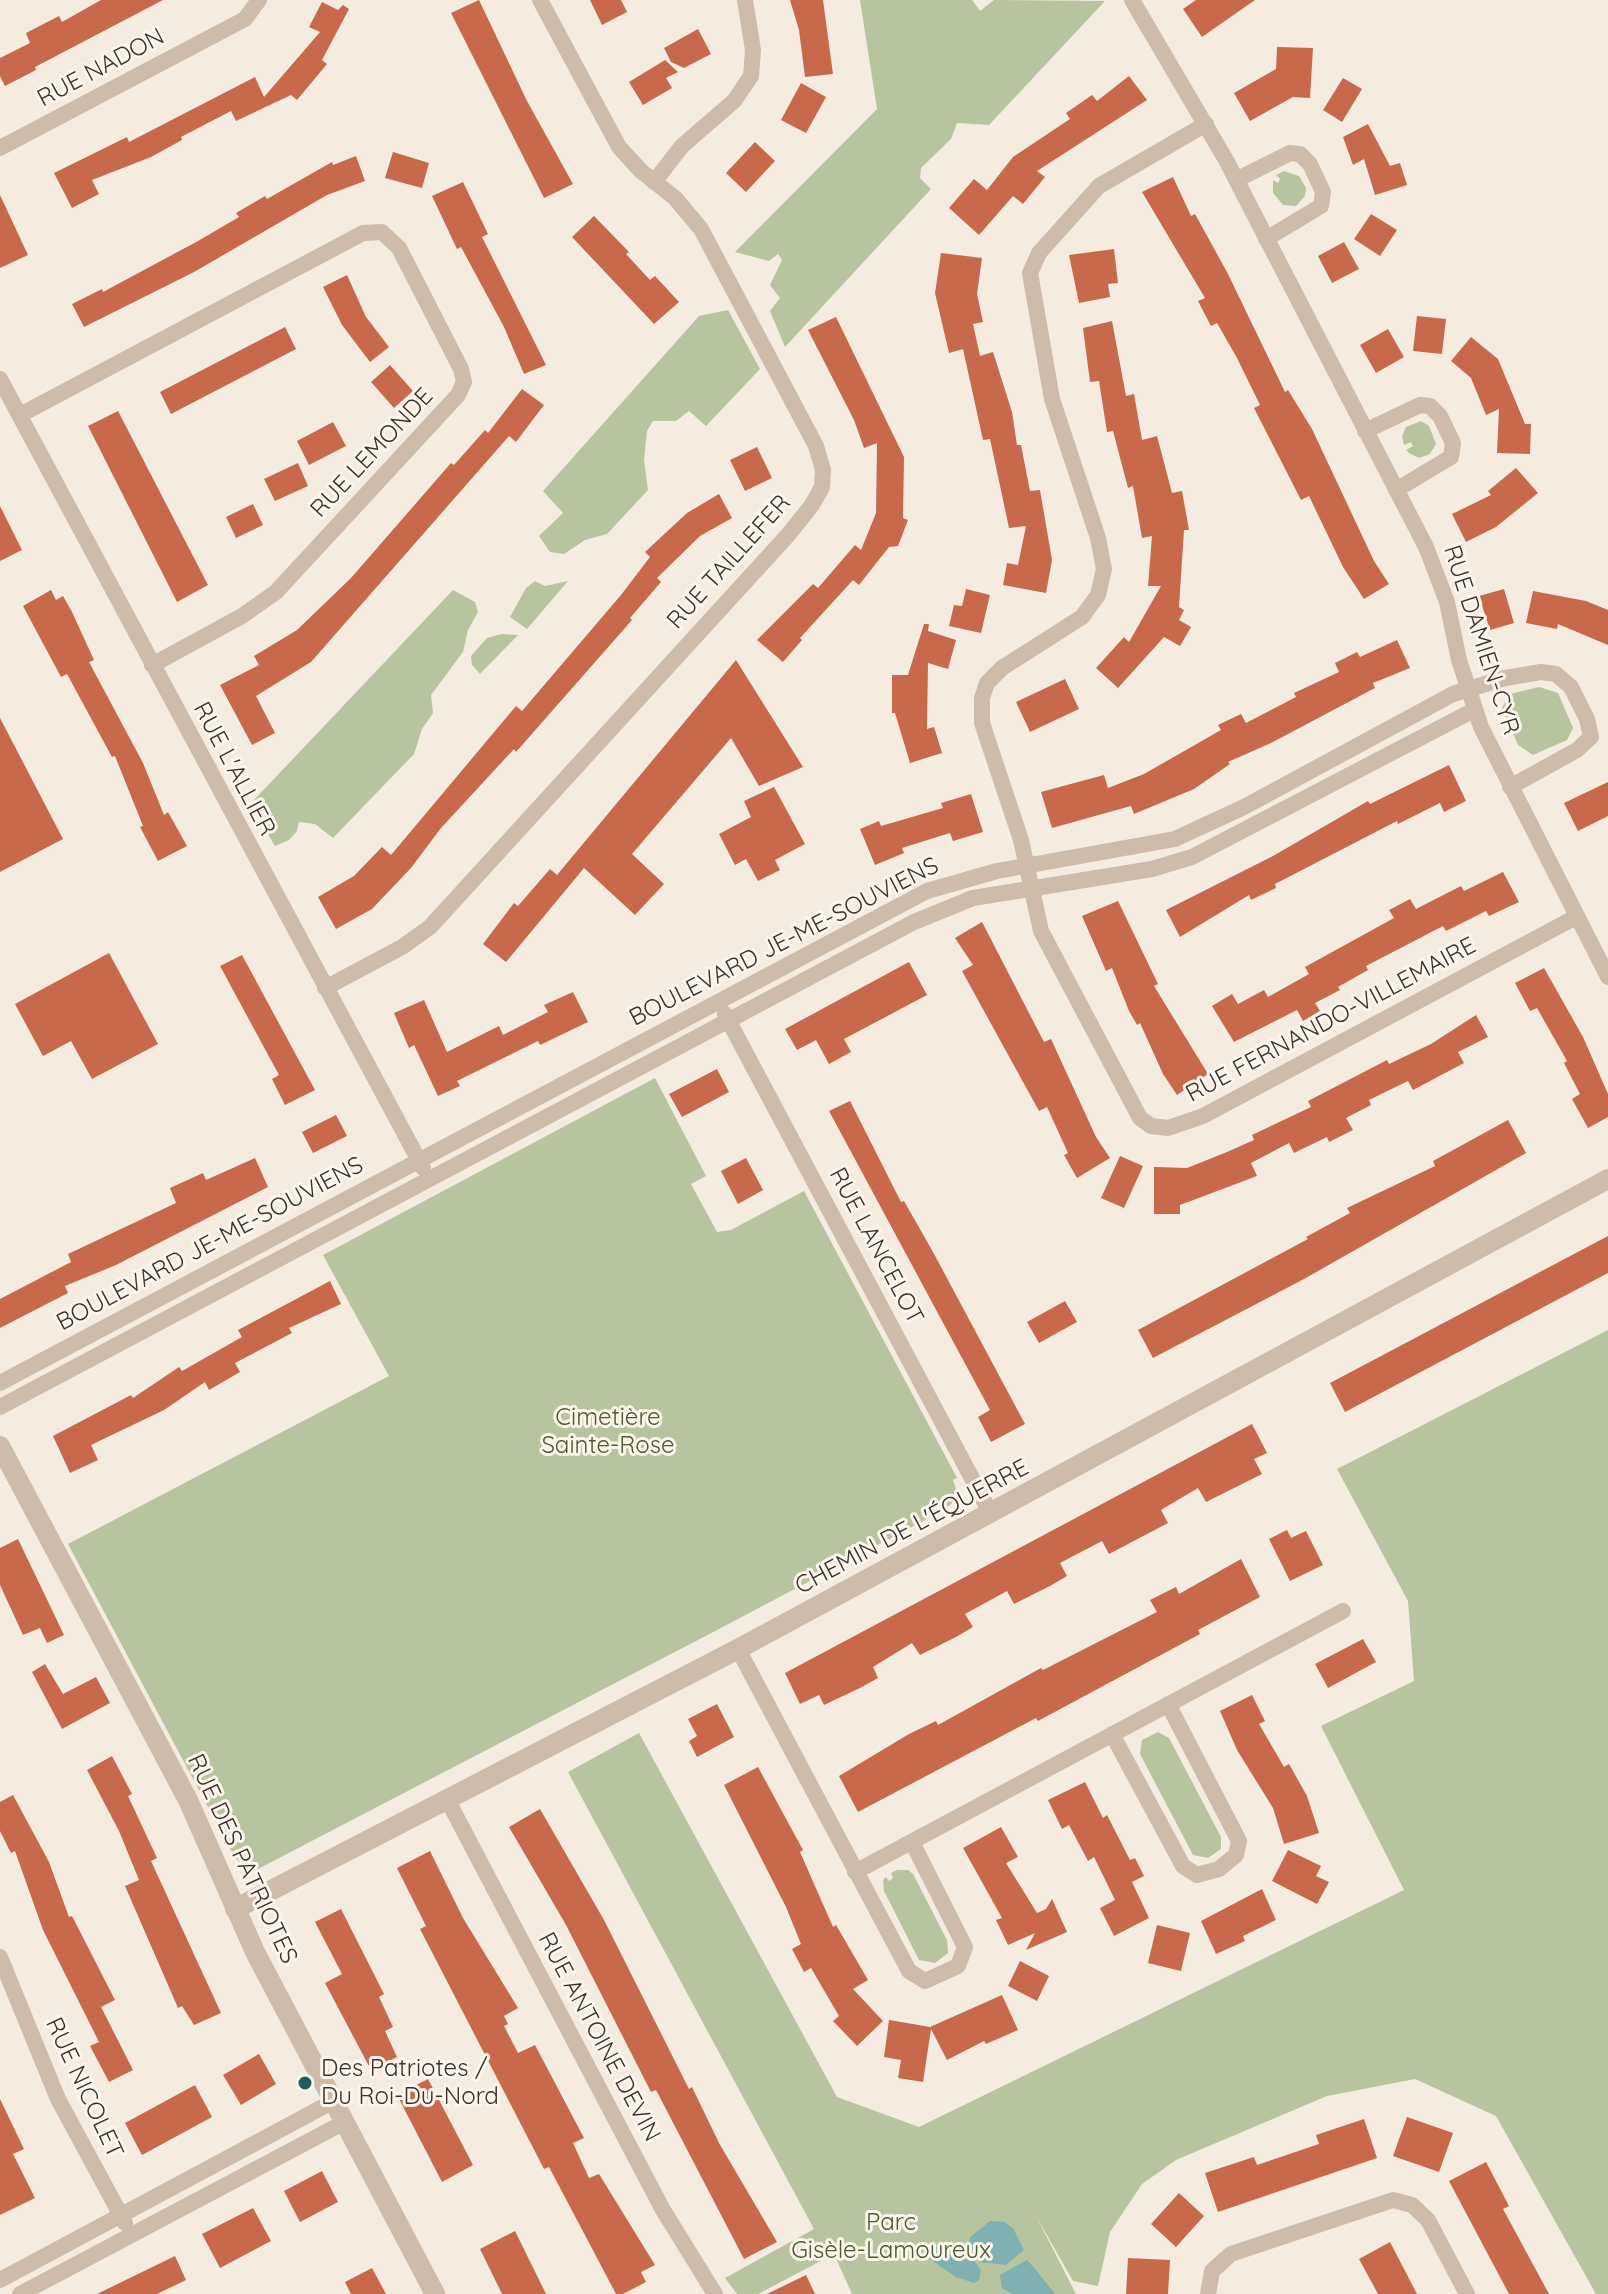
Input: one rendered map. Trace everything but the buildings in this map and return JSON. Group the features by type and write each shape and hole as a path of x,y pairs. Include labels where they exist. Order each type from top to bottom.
{"street":[{"name":"RUE NADON","path":"0,148 245,19 259,0"},
{"name":"RUE TAILLEFER","path":"325,988 402,947 430,927 788,535 820,493 823,470 811,435 701,229 675,198 633,164 612,136 540,0"},
{"path":"654,182 682,146 734,101 751,76 753,50 745,0"},
{"name":"RUE DAMIEN-CYR","path":"1132,0 1236,180 1439,578 1474,710 1608,977"},
{"name":"RUE FERNANDO-VILLEMAIRE","path":"1206,124 1107,179 1043,248 1031,267 1031,289 1049,386 1098,538 1104,569 1098,595 1082,617 1002,668 987,683 982,698 982,723 1027,866 1041,931 1134,1109 1151,1126 1168,1128 1203,1116 1576,917"},
{"path":"1236,180 1290,153 1300,154 1310,164 1323,192 1321,206 1266,239"},
{"name":"RUE LEMONDE","path":"20,415 363,233 382,232 399,248 461,369 464,382 458,395 276,592 242,616 152,665"},
{"name":"RUE L'ALLIER","path":"0,379 430,1179"},
{"path":"1365,431 1420,405 1430,406 1440,416 1453,443 1451,457 1396,490"},
{"name":"BOULEVARD JE-ME-SOUVIENS","path":"0,1383 927,891 967,877 1138,848 1190,833 1468,688 1549,672 1567,681 1587,719 1591,737 1584,745 1510,787"},
{"name":"BOULEVARD JE-ME-SOUVIENS","path":"0,1407 928,915 973,898 1152,869 1192,857 1474,710"},
{"name":"RUE LANCELOT","path":"717,1001 991,1514"},
{"name":"CHEMIN DE L'ÉQUERRE","path":"235,1909 738,1649 1608,1179"},
{"name":"RUE DES PATRIOTES","path":"0,1446 188,1800 235,1909 332,2102 435,2294"},
{"path":"855,1872 1343,1611"},
{"path":"738,1649 909,1971 925,1981 945,1975 962,1961 965,1947 912,1842"},
{"path":"1112,1734 1183,1866 1199,1875 1219,1869 1236,1855 1239,1841 1168,1704"},
{"name":"RUE ANTOINE DEVIN","path":"447,1799 663,2210 715,2294"},
{"name":"RUE NICOLET","path":"0,1957 51,2084 131,2235"},
{"path":"0,2280 332,2102"},
{"path":"20,2294 343,2123"},
{"path":"1208,2294 1212,2271 1231,2254 1393,2200 1405,2202 1422,2212 1467,2294"}],"green space":[{"path":"860,0 972,0 980,11 994,0 1105,1 989,125 957,123 951,139 921,168 920,178 931,189 785,347 770,311 780,298 770,285 782,260 778,254 769,261 735,252 877,109"},
{"path":"1284,171 1299,176 1306,188 1305,196 1296,206 1283,205 1273,193 1273,180 1278,183 1280,179 1276,175"},
{"path":"728,310 760,369 706,426 689,411 676,421 653,421 647,431 644,460 648,490 607,534 585,540 564,554 550,552 539,536 563,513 543,491 699,316"},
{"path":"1421,421 1429,426 1436,444 1430,454 1419,458 1406,450 1413,446 1411,442 1404,445 1402,436 1406,427"},
{"path":"535,581 545,586 568,581 527,629 510,617 526,588"},
{"path":"453,590 475,602 478,612 468,630 463,652 431,695 433,713 422,729 414,754 333,838 315,824 299,822 297,831 289,840 275,846 260,821 254,800"},
{"path":"502,634 518,635 480,674 472,665 471,656 487,638"},
{"path":"1539,687 1558,693 1573,728 1567,740 1533,755 1518,745 1502,708 1510,694"},
{"name":"Cimetière Sainte-Rose","path":"655,1078 706,1176 691,1184 717,1232 731,1230 804,1191 957,1478 953,1480 959,1497 944,1510 719,1629 256,1870 246,1869 234,1856 68,1544 389,1376 323,1255"},
{"name":"Parc Gisèle-Lamoureux","path":"1608,1330 1608,2294 1596,2294 1496,2116 1415,2079 1327,2096 1176,2160 1142,2184 1110,2232 1098,2286 1073,2281 1036,2216 1076,2294 852,2294 834,2254 758,2294 737,2294 725,2278 814,2229 568,1772 639,1733 837,2097 919,2127 1404,1890 1321,1726 1414,1681 1408,1601 1337,1469"},
{"path":"1158,1732 1169,1738 1221,1837 1221,1849 1208,1858 1193,1855 1140,1754 1142,1740"},
{"path":"908,1870 913,1874 947,1940 948,1953 935,1963 919,1960 884,1891 883,1880 886,1877 889,1881 893,1878 891,1873"}],"water":[{"path":"990,2221 1004,2222 1013,2228 1024,2250 1006,2265 980,2262 969,2246 970,2237"},
{"path":"963,2245 981,2270 979,2280 974,2283 956,2277 928,2258 930,2246"},
{"path":"1027,2260 1055,2294 1012,2294 1002,2288 1000,2275"}],"place":[{"name":"Des Patriotes / Du Roi-Du-Nord","path":"305,2083"}]}
